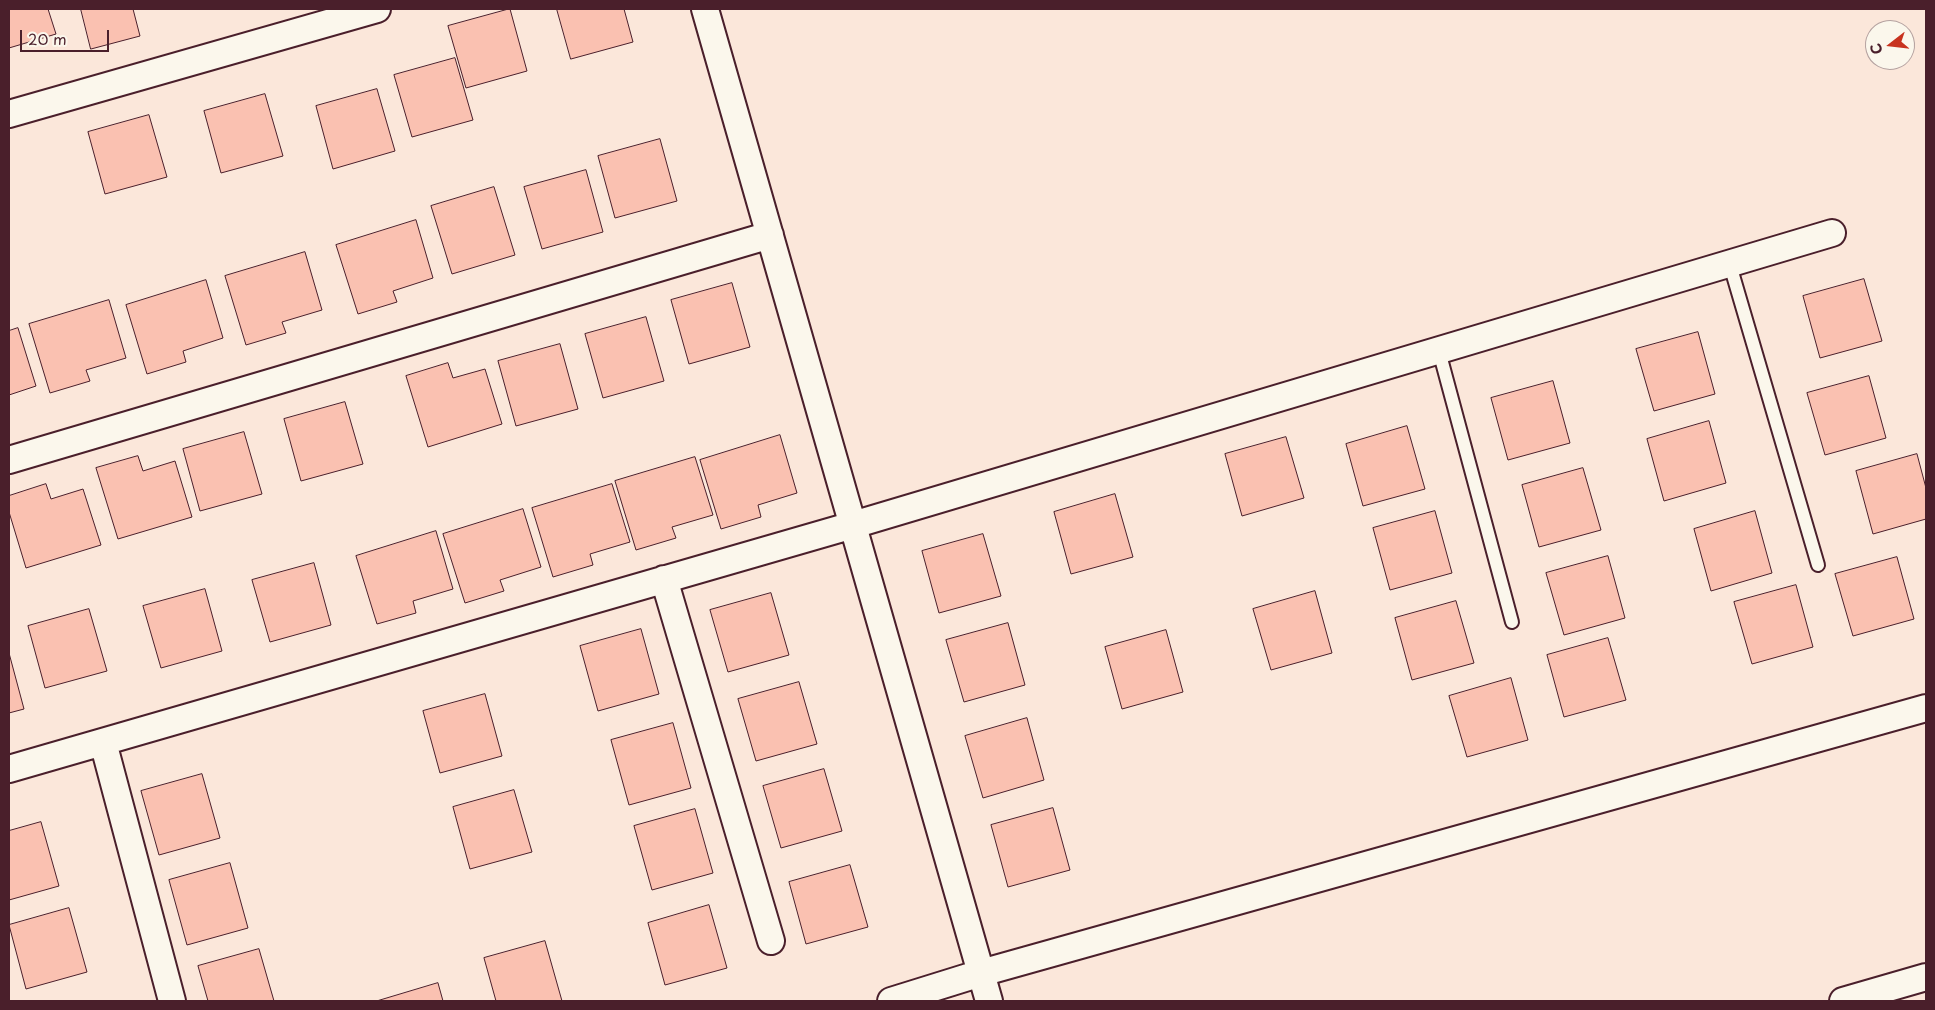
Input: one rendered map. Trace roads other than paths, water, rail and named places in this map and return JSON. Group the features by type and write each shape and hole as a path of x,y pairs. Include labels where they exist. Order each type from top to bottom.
{"street":[{"path":"9,114 377,9"},
{"path":"705,9 990,1001"},
{"path":"9,769 853,525 1730,265 1832,233"},
{"path":"9,460 770,235"},
{"path":"664,579 771,941"},
{"path":"890,1001 982,973 1926,708"},
{"path":"103,742 172,1001"},
{"path":"1842,1001 1926,977"}],"lane":[{"path":"1730,265 1818,566"},
{"path":"1439,351 1512,622"}]}
